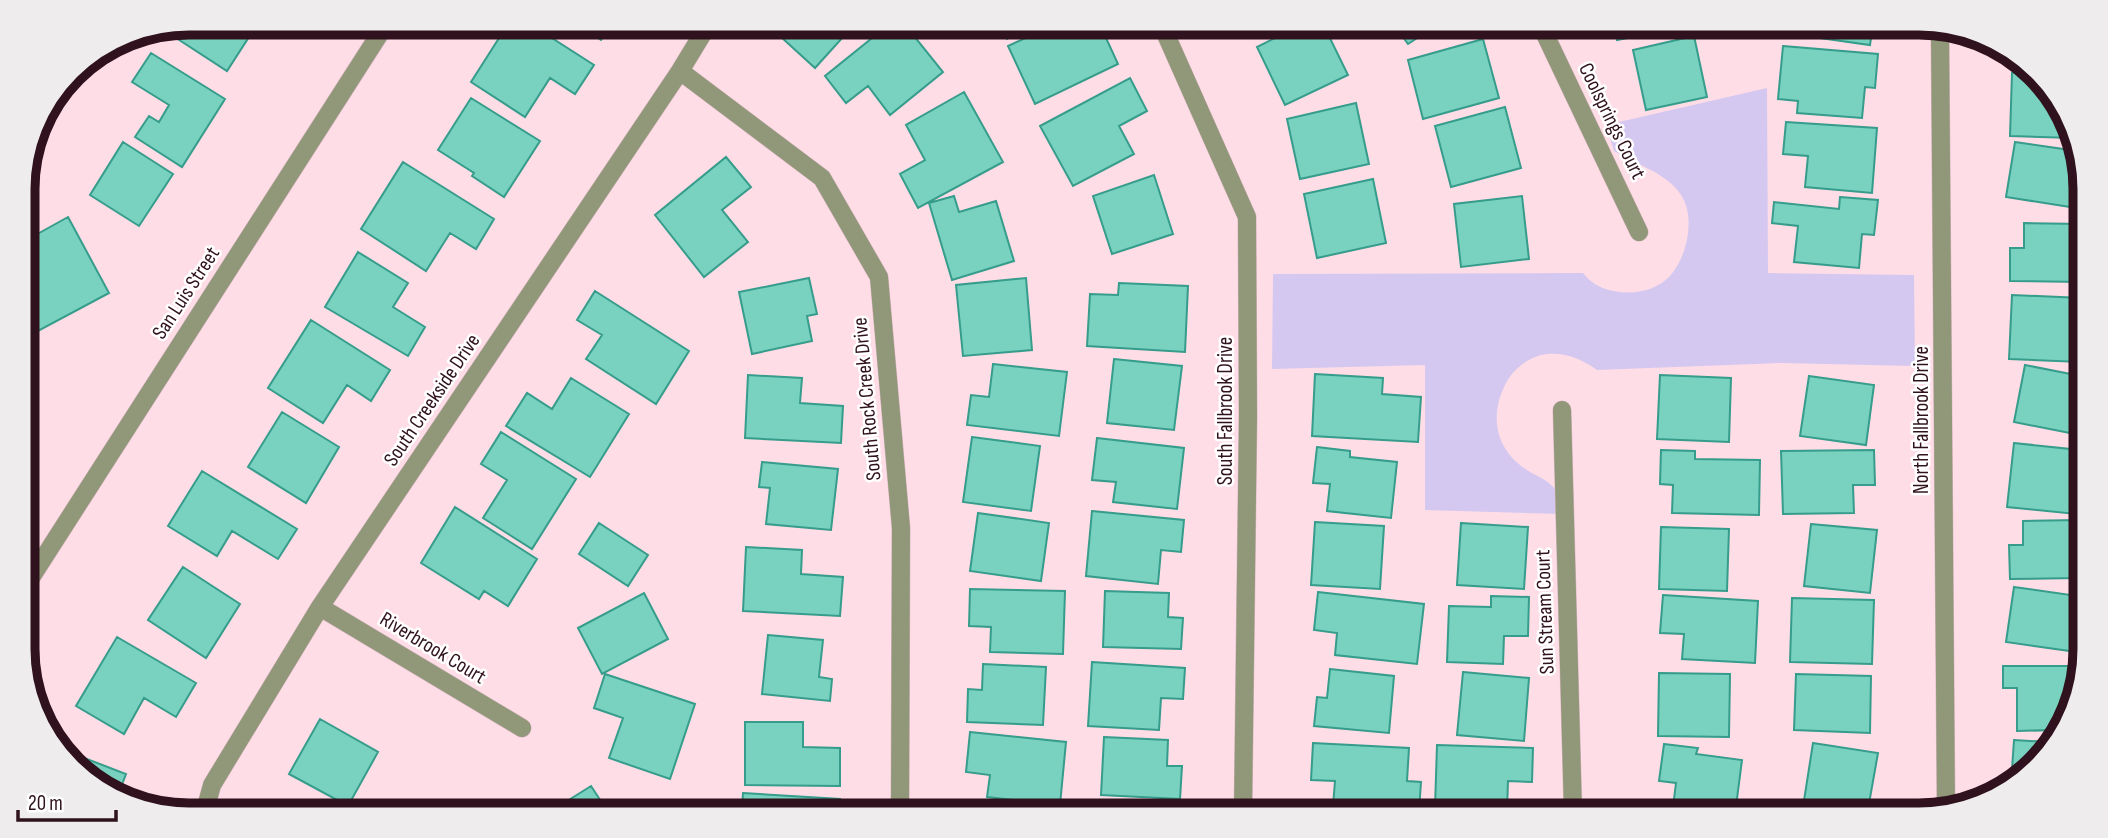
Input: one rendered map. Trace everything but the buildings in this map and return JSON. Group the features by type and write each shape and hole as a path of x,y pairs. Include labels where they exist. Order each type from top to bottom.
{"street":[{"name":"San Luis Street","path":"35,571 379,35"},
{"name":"South Creekside Drive","path":"207,803 212,785 320,607 702,35"},
{"name":"South Fallbrook Drive","path":"1166,35 1247,217 1248,416 1243,803"},
{"name":"Coolsprings Court","path":"1545,35 1639,232"},
{"name":"North Fallbrook Drive","path":"1940,37 1946,800"},
{"name":"South Rock Creek Drive","path":"680,71 822,178 879,277 901,528 900,803"},
{"name":"Sun Stream Court","path":"1562,410 1573,803"},
{"name":"Riverbrook Court","path":"320,607 522,729"}],"shaded area":[{"path":"1767,88 1768,273 1914,275 1915,366 1781,363 1597,370 1567,355 1547,354 1534,358 1517,369 1505,385 1497,409 1498,432 1508,453 1516,462 1554,488 1562,514 1425,510 1425,365 1272,369 1273,274 1583,273 1601,287 1625,293 1650,289 1661,284 1676,268 1685,248 1689,225 1686,204 1667,180 1614,151 1606,125"}]}
